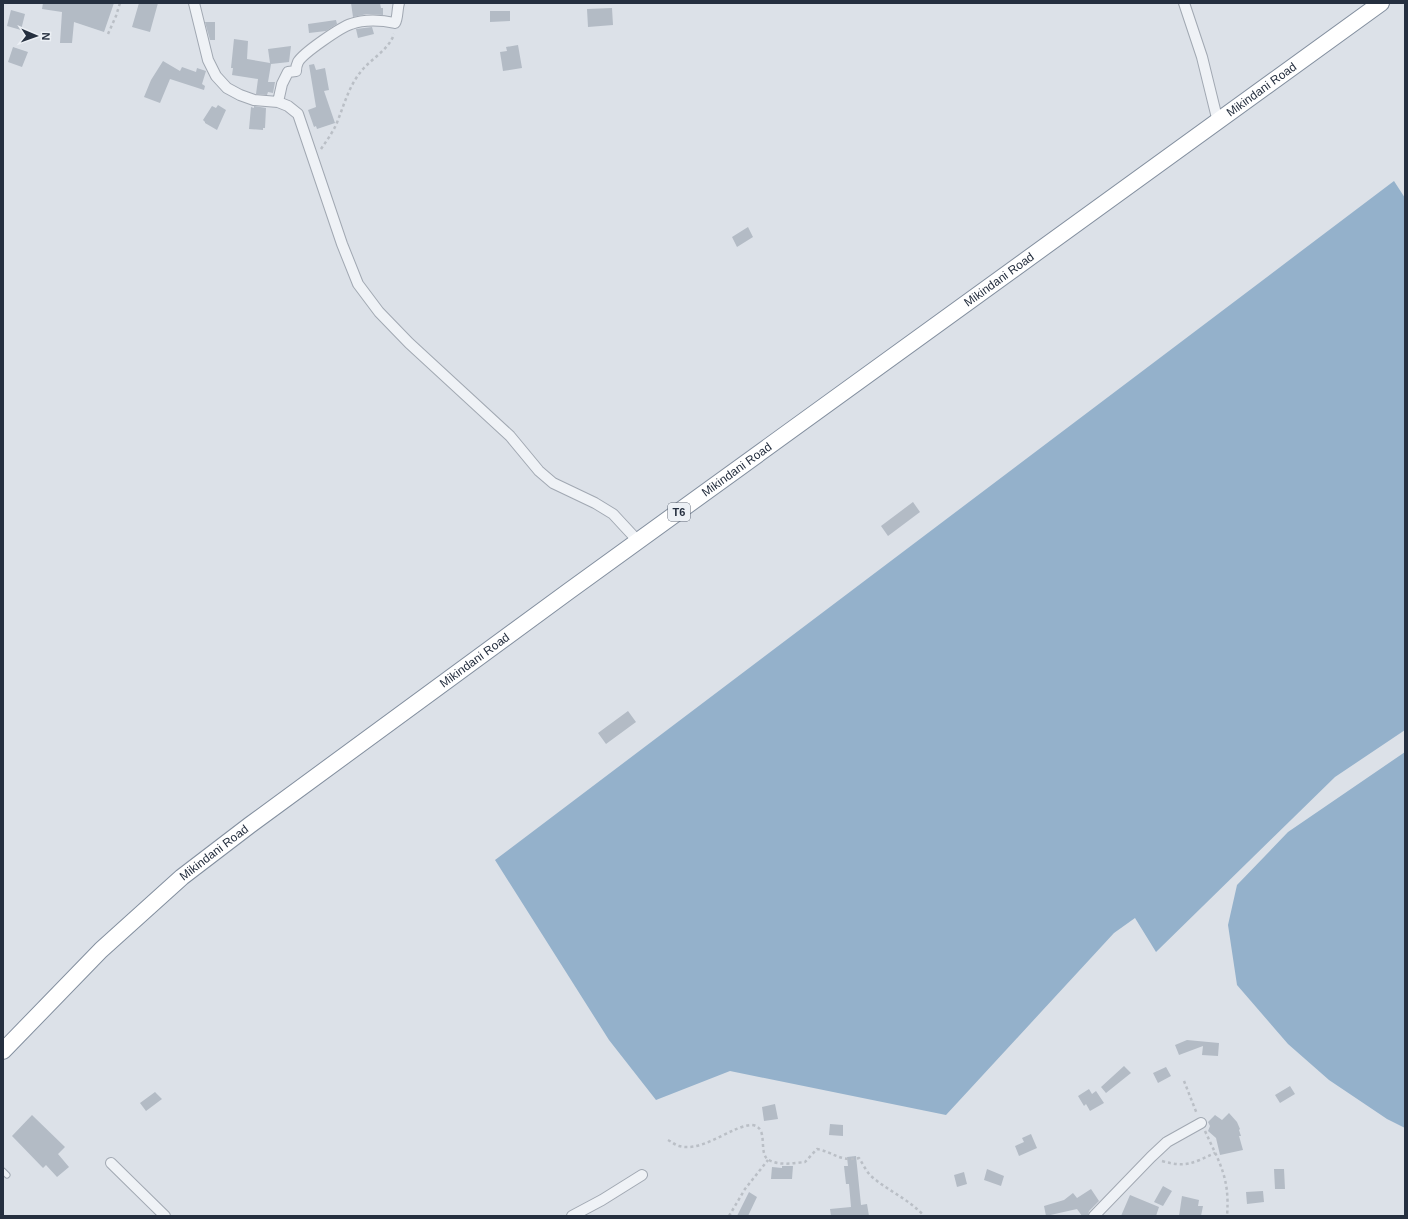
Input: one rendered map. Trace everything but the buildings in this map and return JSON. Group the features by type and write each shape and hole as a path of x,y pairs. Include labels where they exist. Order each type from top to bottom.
{"highway":[{"name":"Mikindani Road","path":"3,1051 101,950 182,877 250,825 638,541 1218,122 1380,3"}],"street":[{"path":"194,3 208,60 216,76 227,88 254,100 278,102 288,106 298,114 342,244 358,284 379,312 409,343 505,432 539,471 553,483 595,503 613,514 638,541"},
{"path":"278,102 282,84 288,72 296,71 298,62 325,39 352,23 386,21 395,23 398,19 397,12 399,3"},
{"path":"1184,3 1202,57 1218,122"},
{"path":"1094,1216 1167,1142 1201,1123"},
{"path":"111,1163 165,1216"},
{"path":"572,1216 602,1200 642,1175"}],"path":[{"path":"108,34 120,3"},
{"path":"314,160 332,133 355,80 364,68 388,46 394,33 393,28 395,23"},
{"path":"1184,1081 1201,1123 1223,1168 1227,1183 1227,1216"},
{"path":"668,1140 678,1146 696,1146 736,1129 748,1125 754,1125 759,1128 762,1137 764,1155 768,1160 789,1163 805,1162 817,1149 824,1150 840,1158 851,1160 858,1158 870,1174 882,1185 909,1203 924,1216"},
{"path":"1151,1157 1170,1163 1187,1165 1215,1154"},
{"path":"729,1216 745,1188 768,1160"}],"water":[{"path":"1394,181 1405,198 1405,730 1335,777 1156,952 1135,918 1114,933 946,1115 730,1071 656,1100 609,1040 495,860"},
{"path":"1405,752 1405,1128 1387,1119 1329,1080 1288,1044 1237,985 1228,925 1237,885 1288,832"}]}
